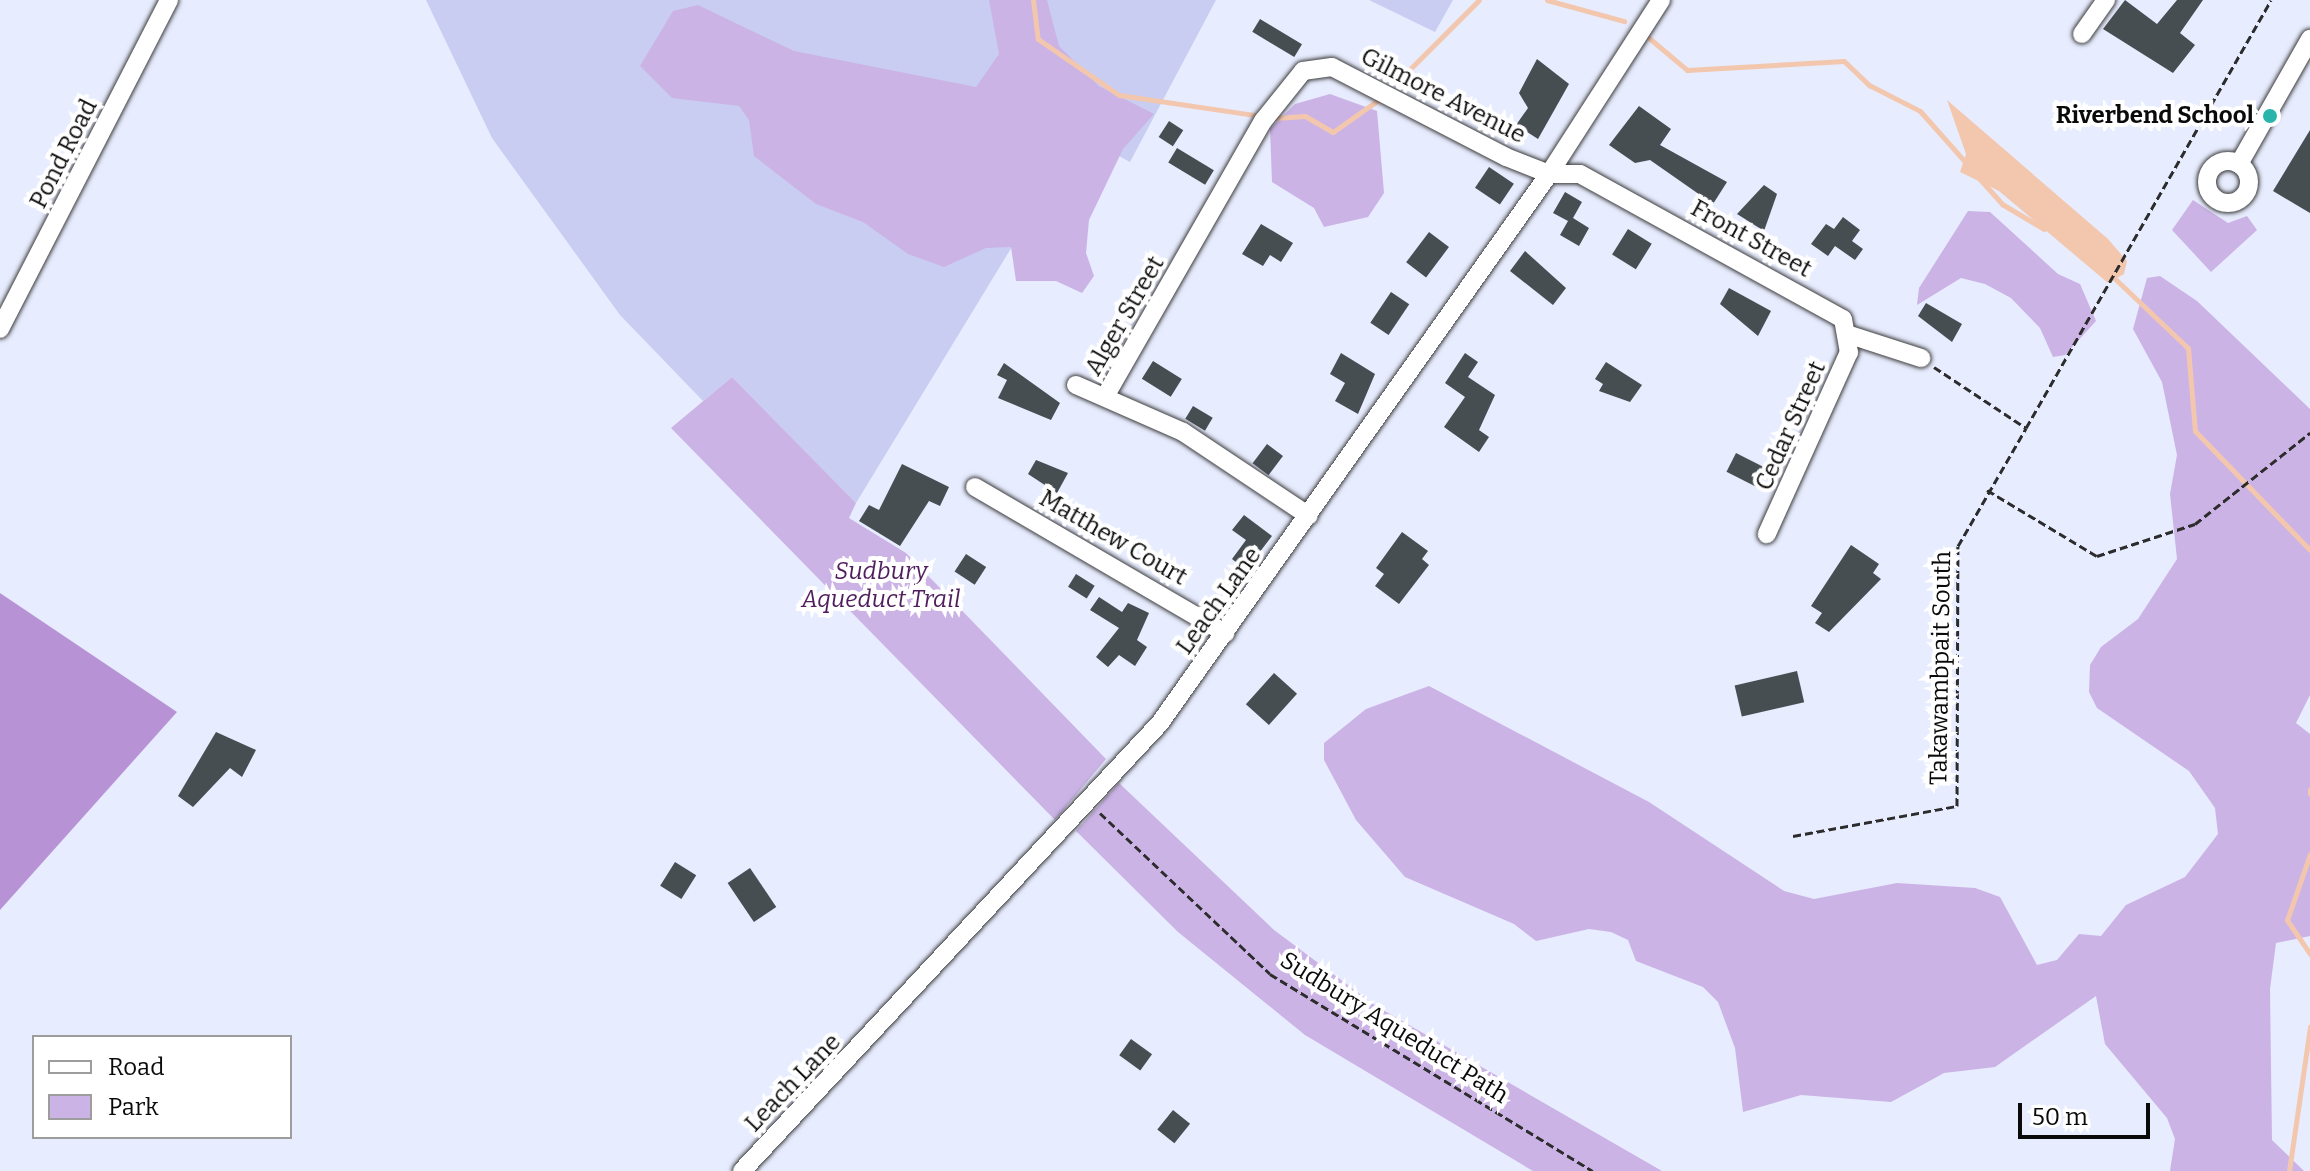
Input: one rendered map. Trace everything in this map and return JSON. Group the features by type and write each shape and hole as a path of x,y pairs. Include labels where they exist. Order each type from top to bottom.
{"street":[{"name":"Pond Road","path":"0,329 169,0"},
{"name":"Leach Lane","path":"742,1171 987,915 1085,799 1150,735 1309,516 1549,174 1661,0"},
{"path":"2082,34 2106,0"},
{"path":"2239,164 2310,39"},
{"name":"Gilmore Avenue","path":"1313,68 1359,75 1549,174"},
{"name":"Alger Street","path":"1309,516 1183,432 1106,395 1263,121 1313,68"},
{"name":"Front Street","path":"1549,174 1580,174 1803,294 1843,319 1850,335 1921,358"},
{"name":"Cedar Street","path":"1767,534 1829,408 1850,335"},
{"path":"1076,385 1106,395"},
{"name":"Matthew Court","path":"975,487 1225,633"}],"path":[{"name":"Takawambpait South","path":"1793,836 1957,806 1958,546 1987,490 2026,428 2271,0"},
{"path":"1921,358 2026,428"},
{"path":"1987,490 2097,556 2195,524 2310,433"},
{"name":"Sudbury Aqueduct Path","path":"1085,799 1270,974 1593,1171"}],"shaded area":[{"path":"426,0 1216,0 1130,162 1080,135 856,503 732,377 703,401 620,315 492,138"},
{"path":"1369,0 1453,0 1435,32"},
{"path":"1947,100 2108,239 2127,261 2124,274 2108,283 1999,191 1960,172 1966,154"},
{"path":"0,593 177,712 0,910"}],"green space":[{"path":"989,0 1047,0 1059,46 1099,86 1154,114 1123,149 1089,220 1086,253 1094,276 1082,293 1056,281 1016,281 1011,247 986,248 944,267 908,254 863,222 816,204 754,156 749,120 739,106 672,98 640,66 673,11 698,5 794,51 976,87 999,54"},
{"path":"1330,94 1377,111 1384,193 1368,217 1324,227 1314,208 1272,182 1270,129 1295,104"},
{"path":"2193,200 2228,223 2247,216 2257,230 2211,272 2172,230"},
{"path":"1968,211 1990,212 2058,274 2080,284 2096,321 2065,355 2053,357 2040,328 2011,298 1985,284 1961,278 1917,305 1919,288"},
{"path":"2160,276 2197,301 2310,409 2310,695 2296,723 2310,734 2310,936 2276,943 2270,989 2272,1140 2304,1171 2170,1171 2175,1139 2167,1118 2105,1044 2096,996 1995,1067 1944,1073 1891,1102 1801,1095 1743,1112 1735,1048 1718,1002 1703,987 1636,961 1628,940 1611,932 1589,929 1536,941 1514,924 1405,877 1356,820 1324,760 1324,743 1366,709 1429,686 1649,802 1784,891 1814,899 1897,883 1975,888 2000,897 2037,965 2057,960 2079,934 2101,936 2126,905 2185,877 2218,834 2215,808 2189,771 2097,708 2089,692 2090,665 2101,647 2138,619 2177,559 2170,494 2177,455 2162,382 2133,329 2147,278"},
{"name":"Sudbury Aqueduct Trail","path":"732,377 856,503 849,518 906,553 1106,759 1055,820 671,428"},
{"path":"1119,783 1274,930 1376,1006 1662,1171 1533,1171 1305,1035 1178,932 1076,831"}],"building":[{"path":"2125,0 2157,24 2177,0 2203,0 2180,33 2195,45 2173,73 2103,29"},
{"path":"1260,19 1302,44 1294,57 1252,32"},
{"path":"1537,59 1569,84 1538,139 1516,125 1528,108 1519,93"},
{"path":"1639,106 1671,129 1660,145 1727,182 1713,204 1650,160 1635,163 1609,145"},
{"path":"1169,121 1183,130 1173,146 1159,137"},
{"path":"2310,130 2310,213 2273,191"},
{"path":"1177,148 1214,170 1205,185 1168,163"},
{"path":"1489,167 1514,184 1500,205 1475,188"},
{"path":"1764,185 1777,194 1764,231 1737,214"},
{"path":"1565,192 1582,202 1573,218 1589,228 1579,246 1560,235 1568,221 1553,213"},
{"path":"1843,217 1860,230 1852,241 1863,249 1855,260 1835,246 1828,256 1811,244 1826,224 1834,229"},
{"path":"1261,224 1293,243 1281,262 1270,255 1263,266 1242,254"},
{"path":"1628,229 1652,244 1636,269 1612,254"},
{"path":"1429,232 1449,247 1426,277 1406,262"},
{"path":"1525,251 1566,288 1553,305 1510,271"},
{"path":"1729,288 1771,311 1758,336 1720,304"},
{"path":"1391,292 1409,304 1389,335 1370,323"},
{"path":"1926,303 1962,324 1952,342 1918,316"},
{"path":"1114,330 1126,337 1113,360 1100,353"},
{"path":"1341,353 1375,374 1358,414 1335,401 1345,383 1330,374"},
{"path":"1465,353 1478,362 1468,377 1495,395 1479,430 1489,437 1479,452 1444,427 1465,397 1445,383"},
{"path":"1153,361 1182,379 1171,397 1142,379"},
{"path":"1606,362 1642,385 1630,402 1599,391 1603,384 1595,379"},
{"path":"1004,363 1060,403 1051,420 998,398 1007,380 997,375"},
{"path":"1193,406 1213,418 1205,431 1185,419"},
{"path":"1267,444 1283,456 1269,475 1253,463"},
{"path":"1736,453 1768,469 1759,488 1726,472"},
{"path":"1036,460 1068,473 1057,493 1028,474"},
{"path":"902,464 949,487 940,506 929,501 900,546 859,521 869,505 879,510"},
{"path":"1244,515 1272,536 1246,570 1232,559 1246,540 1232,530"},
{"path":"1402,532 1428,551 1422,559 1429,565 1399,604 1375,586 1384,574 1376,568"},
{"path":"1851,545 1879,564 1873,573 1881,579 1829,632 1815,623 1822,613 1811,606"},
{"path":"966,554 986,567 975,585 955,572"},
{"path":"1076,574 1095,586 1087,598 1068,587"},
{"path":"1099,597 1122,612 1128,603 1149,613 1137,640 1147,647 1135,666 1119,655 1108,667 1096,657 1119,628 1090,610"},
{"path":"1797,671 1804,702 1742,717 1735,685"},
{"path":"1274,673 1297,694 1269,725 1246,704"},
{"path":"216,732 256,750 242,777 230,768 193,807 178,796"},
{"path":"675,862 696,875 681,899 660,886"},
{"path":"750,868 776,907 754,922 728,883"},
{"path":"1131,1039 1152,1054 1140,1070 1119,1055"},
{"path":"1173,1110 1190,1124 1174,1143 1157,1129"}],"waterway":[{"path":"1033,0 1038,39 1119,95 1254,115"},
{"path":"1401,78 1479,0"},
{"path":"1547,0 1624,21"},
{"path":"1649,38 1687,70 1844,61 1869,85 1920,111 1968,165"},
{"path":"1275,118 1305,116 1333,132 1381,98"},
{"path":"1977,176 2002,204 2044,229"},
{"path":"2111,275 2188,348 2195,431 2310,550"},
{"path":"2310,789 2310,794"},
{"path":"2310,854 2287,920 2310,954"},
{"path":"2289,1171 2310,1027"}],"place":[{"name":"Riverbend School","path":"2270,116"}]}
